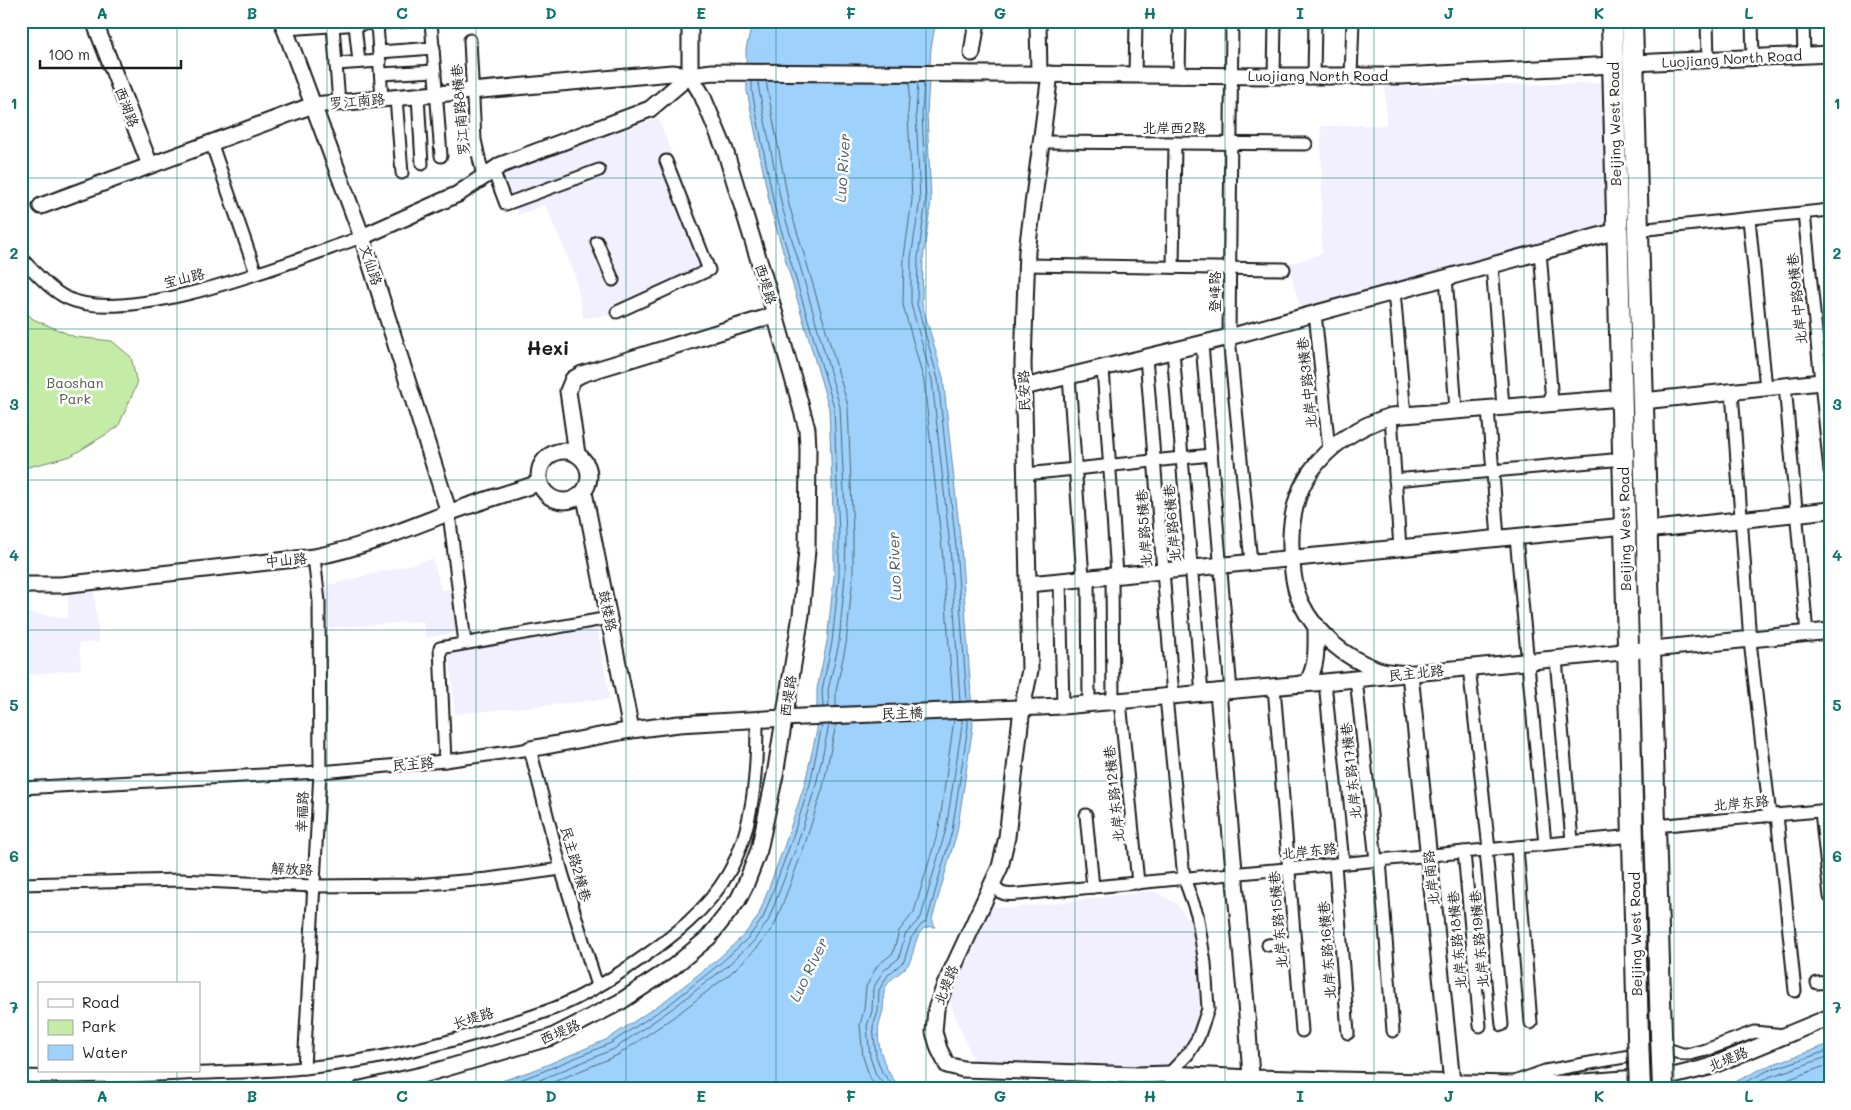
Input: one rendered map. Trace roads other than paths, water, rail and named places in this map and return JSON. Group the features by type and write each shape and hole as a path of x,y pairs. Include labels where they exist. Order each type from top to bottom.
{"highway":[{"name":"Beijing West Road","path":"1612,21 1640,1089"},
{"name":"Beijing West Road","path":"1632,21 1663,1089"}],"street":[{"name":"西湖路","path":"94,21 150,165"},
{"path":"283,25 332,26 407,21"},
{"path":"431,21 441,156"},
{"path":"362,237 458,194 501,165 650,109 690,75 690,21"},
{"path":"972,53 976,21"},
{"name":"民安路","path":"1022,708 1030,670 1024,387 1026,265 1041,142 1045,74 1038,21"},
{"path":"1135,76 1136,21"},
{"path":"1179,76 1180,21"},
{"name":"登峰路","path":"1232,21 1229,337 1251,562"},
{"path":"1274,76 1275,21"},
{"path":"1314,76 1315,21"},
{"path":"1352,76 1353,21"},
{"path":"1707,21 1708,60"},
{"path":"1752,21 1754,58"},
{"path":"1803,21 1804,55"},
{"path":"377,23 381,74 389,98 402,173"},
{"path":"355,24 359,62"},
{"name":"文仙路","path":"283,25 362,237 449,513"},
{"path":"332,26 339,103"},
{"name":"罗江南路8横巷","path":"470,40 475,140 488,173 506,204 599,170"},
{"path":"336,64 359,62 434,48"},
{"name":"Luojiang North Road","path":"1634,64 1830,54"},
{"name":"Luojiang North Road","path":"712,72 1135,76 1401,76 1613,65"},
{"path":"381,74 435,71"},
{"name":"罗江南路","path":"41,206 313,105 672,73 690,75 712,72"},
{"name":"西堤路","path":"361,1089 426,1074 552,1037 584,1022 620,1002 667,971 708,938 731,910 746,886 751,873 765,825 775,775 805,581 809,468 806,429 775,315 725,150 702,95 690,75"},
{"path":"418,96 422,164"},
{"path":"211,142 256,273"},
{"name":"北岸西2路","path":"1041,142 1306,144"},
{"path":"1173,267 1175,143"},
{"path":"617,312 710,270 666,160"},
{"path":"1638,230 1830,210"},
{"name":"北岸中路9橫巷","path":"1804,213 1825,381 1830,471"},
{"path":"1749,219 1766,388"},
{"path":"1024,387 1229,337 1618,231"},
{"name":"宝山路","path":"21,258 54,290 67,298 92,304 131,304 160,300 201,290 362,237"},
{"path":"597,242 613,280"},
{"path":"1540,251 1552,402"},
{"path":"1492,264 1496,407 1493,471 1498,538"},
{"path":"1026,265 1284,269"},
{"path":"1446,277 1456,410"},
{"path":"1394,291 1398,416 1395,480 1400,548"},
{"name":"北岸中路3横巷","path":"1315,313 1329,450"},
{"path":"577,454 568,391 573,379 582,374 775,315"},
{"path":"1202,344 1220,565 1224,692 1234,874 1251,1078"},
{"name":"北岸路6橫巷","path":"1174,351 1202,694"},
{"name":"北岸路5橫巷","path":"1146,357 1184,878 1197,914 1205,963 1208,1009 1198,1038 1188,1054 1169,1074"},
{"name":"北岸东路12横巷","path":"1103,368 1114,576 1116,701 1138,883"},
{"path":"1068,376 1086,578 1089,704"},
{"path":"1642,402 1825,381"},
{"path":"1785,386 1807,634"},
{"path":"1732,392 1750,640 1774,815 1795,991"},
{"path":"1410,674 1378,670 1340,650 1316,625 1301,602 1295,582 1291,538 1294,510 1310,473 1329,450 1352,433 1376,421 1398,416 1456,410 1622,398"},
{"path":"562,451 577,454 584,461 589,474 584,492 572,500 564,502 548,496 539,483 540,469 548,456 562,451"},
{"path":"1026,474 1211,455"},
{"path":"1395,480 1624,459"},
{"name":"中山路","path":"21,585 60,585 314,558 400,533 449,513 539,483"},
{"name":"鼓楼路","path":"584,492 632,730"},
{"path":"1646,530 1830,510"},
{"path":"449,513 465,644"},
{"path":"1028,584 1625,526"},
{"path":"1516,537 1545,844"},
{"name":"幸福路","path":"304,1068 320,772 319,602 314,558"},
{"path":"1060,581 1063,706"},
{"path":"445,761 440,648 609,618"},
{"path":"1291,686 1307,683 1313,672 1317,656 1316,625"},
{"name":"民主北路","path":"1001,709 1089,704 1291,686 1830,631"},
{"path":"1556,659 1572,841"},
{"name":"北岸东路19横巷","path":"1469,667 1488,850 1502,1025"},
{"name":"北岸南路","path":"1410,674 1452,1083"},
{"name":"北岸东路17横巷","path":"1356,679 1378,860 1393,1031"},
{"name":"北岸东路16横巷","path":"1325,682 1339,864 1348,1033"},
{"name":"北岸东路15横巷","path":"1274,687 1302,1031"},
{"name":"北堤路","path":"1022,708 1007,838 1000,867 998,889 984,900 936,1009 934,1032 938,1049 947,1065 951,1067 1251,1078 1510,1084 1571,1083 1678,1075 1709,1067 1830,1017"},
{"name":"民主橋","path":"802,717 1001,709"},
{"name":"民主路","path":"21,788 320,772 445,761 678,724 758,721 802,717"},
{"name":"长堤路","path":"21,1076 112,1076 304,1068 395,1054 448,1042 555,1008 621,972 674,935 706,904 726,877 738,855 749,816 757,753 758,721"},
{"name":"民主路2横巷","path":"530,749 561,869 597,986"},
{"path":"1825,811 1830,897"},
{"name":"北岸东路","path":"1655,826 1825,811"},
{"path":"1086,814 1093,887"},
{"name":"北岸东路","path":"998,889 1020,894 1633,836"},
{"path":"1517,847 1531,1023"},
{"name":"北岸东路18横巷","path":"1464,852 1480,1026"},
{"name":"解放路","path":"21,884 181,880 314,886 415,885 470,881 561,869"},
{"path":"1268,945 1295,942"},
{"path":"1816,983 1830,982"},
{"path":"1661,1041 1682,1054 1690,1054 1754,1032 1786,1035"},
{"path":"1510,1084 1545,1071 1630,1056 1639,1042"}],"water":[{"name":"Luo River","path":"753,21 936,21 931,48 927,113 931,201 923,259 922,304 943,377 961,546 973,726 957,832 932,919 935,927 928,927 919,933 909,963 889,982 884,991 883,1010 878,1033 879,1042 888,1070 899,1085 905,1089 478,1089 537,1069 608,1039 666,1000 719,958 744,935 758,917 805,783 817,730 817,689 827,642 834,576 829,408 771,210 747,91 746,49"},
{"path":"1830,1044 1830,1089 1721,1089 1765,1067"}],"district":[{"name":"Hexi","path":"548,348"}],"park label":[{"name":"Baoshan Park","path":"75,392"}]}
